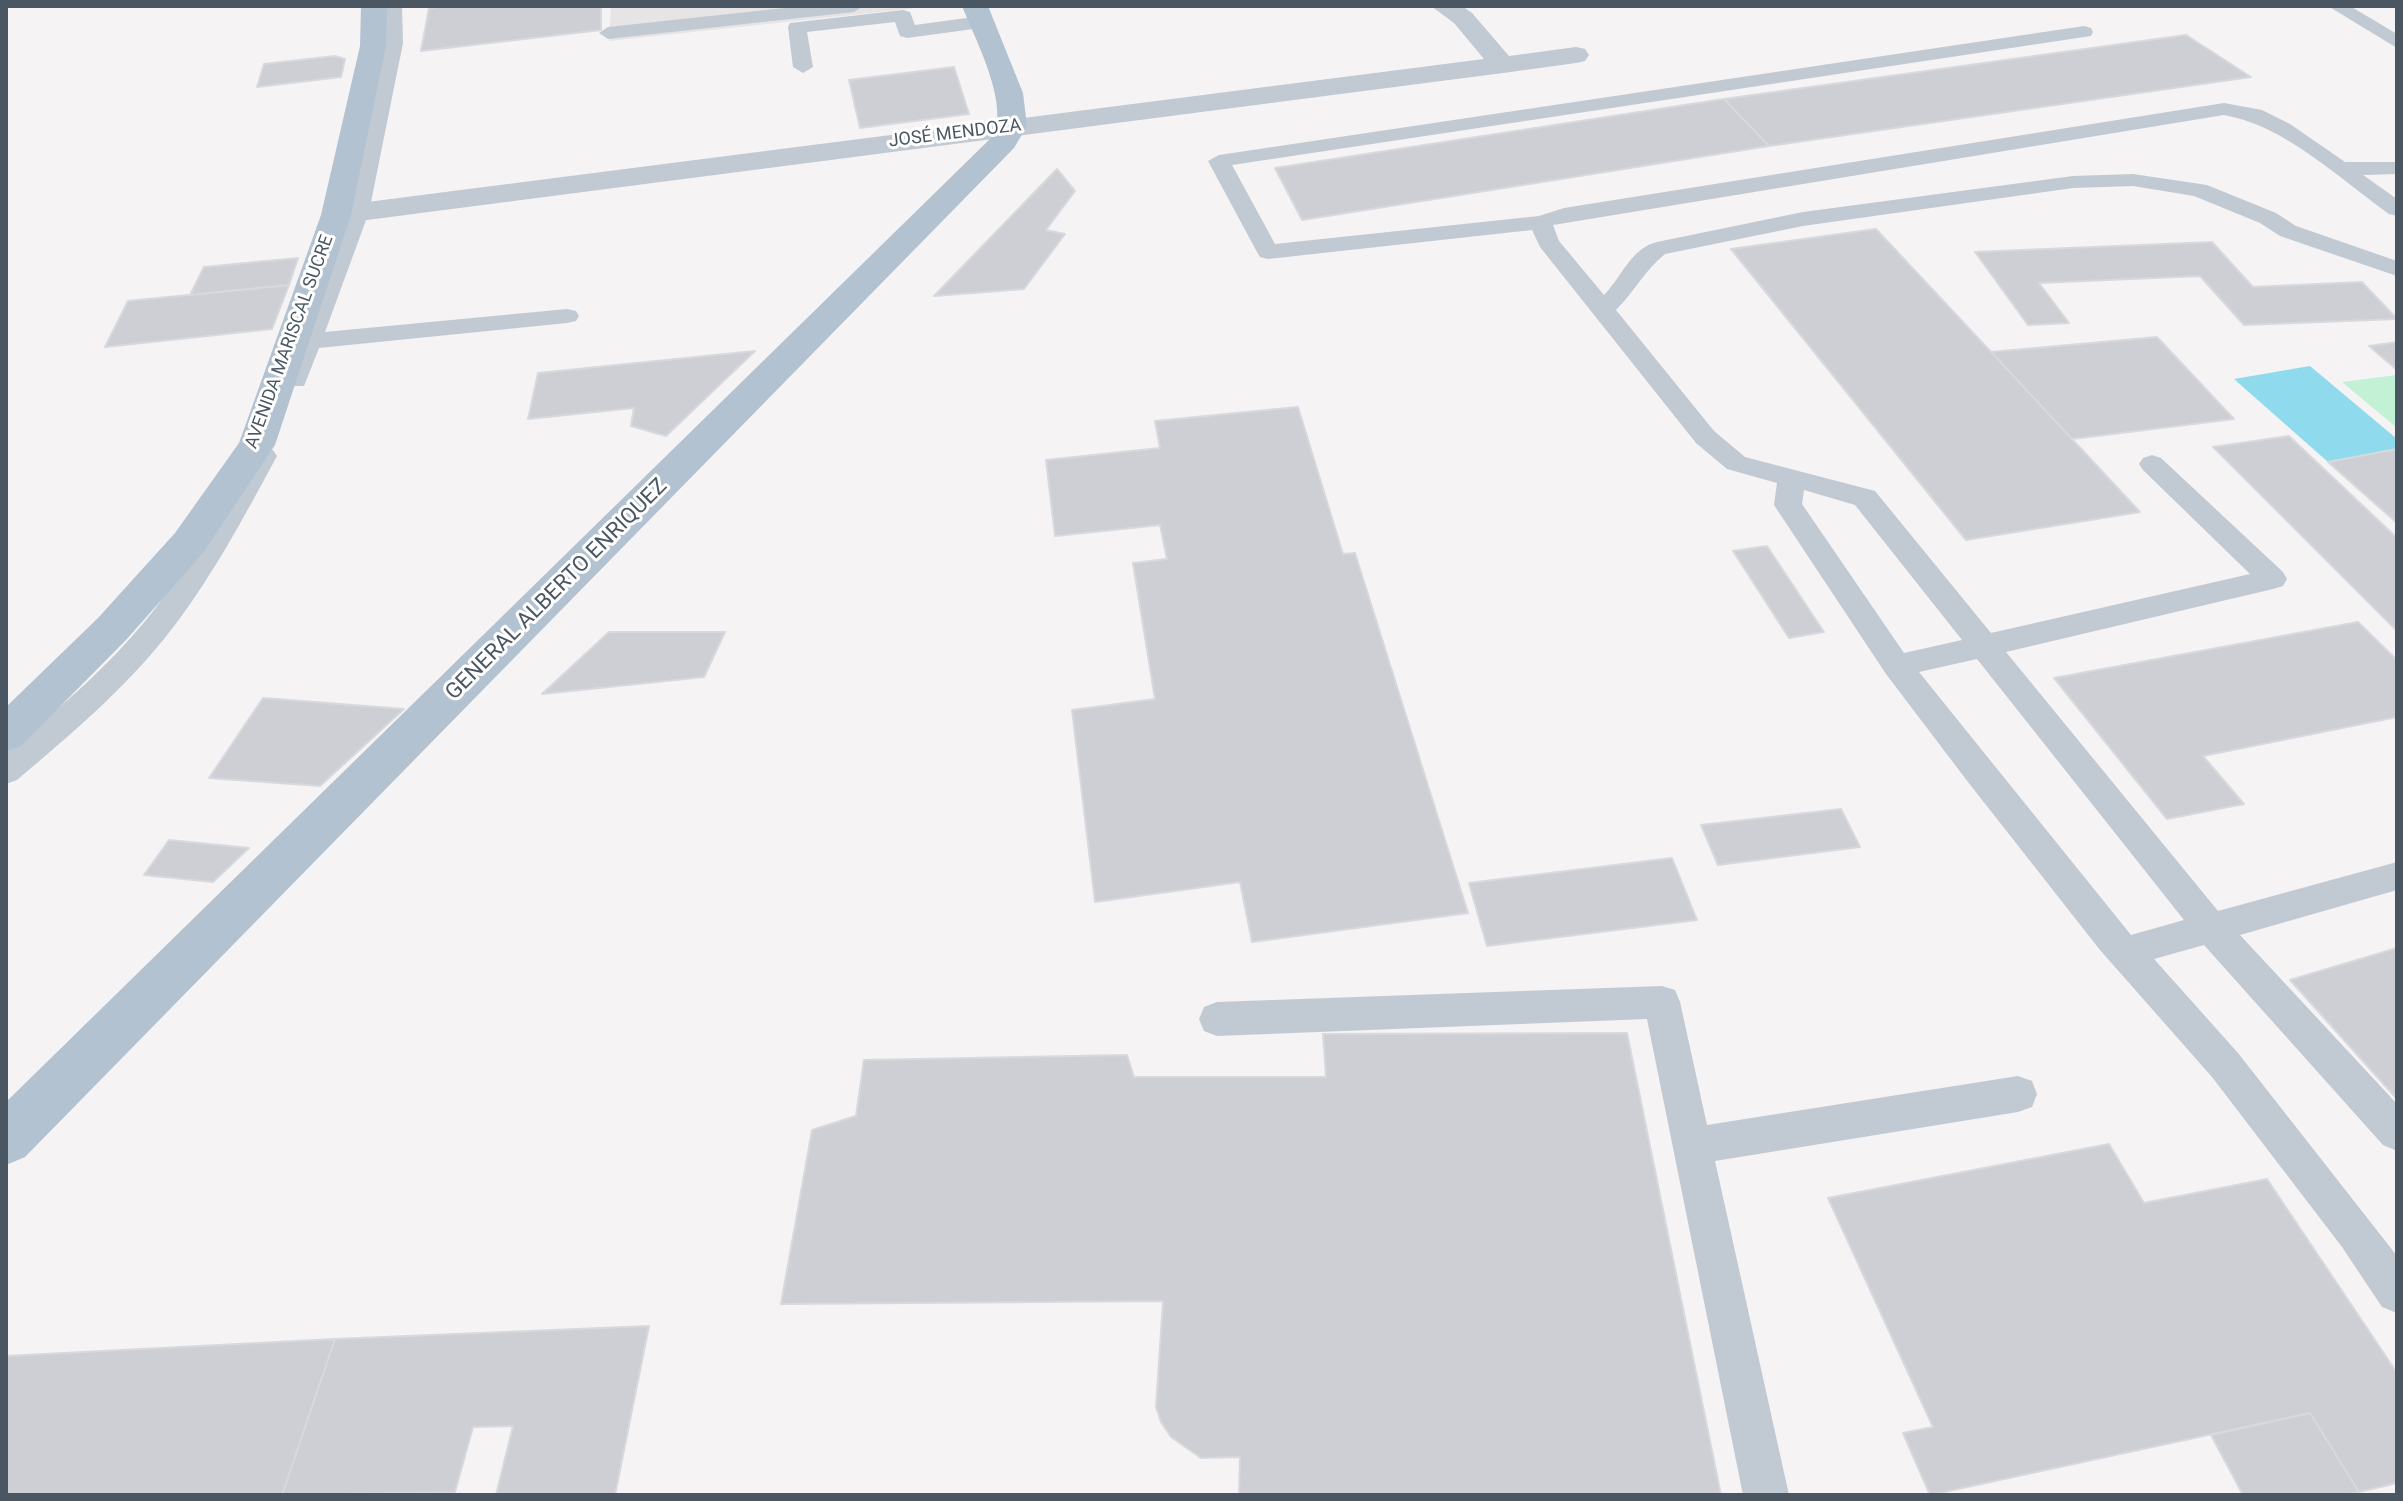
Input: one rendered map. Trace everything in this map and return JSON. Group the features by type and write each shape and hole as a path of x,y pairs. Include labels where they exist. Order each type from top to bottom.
{"main road":[{"name":"AVENIDA MARISCAL SUCRE","path":"6,734 112,629 189,543 257,445 300,342 347,213 373,46 374,6"},
{"path":"978,14 1009,93 1013,126"},
{"name":"GENERAL ALBERTO ENRIQUEZ","path":"6,1139 966,181 1004,142 1013,126"}],"street":[{"path":"1444,6 1463,18 1503,65"},
{"name":"JOSÉ MENDOZA","path":"347,213 1576,55"}],"lane":[{"path":"347,213 393,43 393,6"},
{"path":"608,33 854,6"},
{"path":"2337,6 2397,42"},
{"path":"803,67 797,27 903,16 907,32 978,14"},
{"path":"2084,32 1219,161 1268,252 1541,222 1564,215 2224,109 2255,114 2283,128 2397,209"},
{"path":"2341,169 2397,168"},
{"path":"1602,310 1628,285 1641,262 1657,249 1803,219 2073,182 2133,180 2199,190 2268,218 2288,231 2397,269"},
{"path":"1541,222 1548,242 1705,437 1736,463 1865,498 2211,928 2397,1132"},
{"path":"6,771 66,720 153,633 199,569 269,448 300,342 567,316"},
{"path":"1897,666 2273,579 2152,464"},
{"path":"1792,476 1788,505 1897,666 1979,773 2125,952 2225,1065 2356,1233 2397,1292"},
{"path":"2125,952 2397,876"},
{"path":"1217,1019 1662,1002 1766,1495"},
{"path":"1692,1146 2018,1094"}],"shaded area":[{"path":"611,6 935,6 609,41"}],"green space":[{"path":"2397,375 2397,428 2342,382"}],"water":[{"path":"2310,366 2397,439 2397,449 2328,462 2234,379"}],"building":[{"path":"601,6 601,30 421,51 429,8"},
{"path":"2186,35 2251,77 1769,146 1724,99"},
{"path":"335,56 345,59 341,77 257,87 264,64"},
{"path":"954,67 969,114 860,128 849,80"},
{"path":"1724,99 1769,146 1302,220 1275,168"},
{"path":"1057,169 1075,191 1046,230 1065,234 1024,289 934,296"},
{"path":"1876,229 2140,512 1966,540 1731,249"},
{"path":"2212,242 2253,287 2362,282 2397,319 2244,325 2200,276 2039,283 2069,323 2028,325 1975,252"},
{"path":"298,258 289,285 190,295 204,267"},
{"path":"289,285 272,329 105,347 128,301"},
{"path":"2157,337 2234,419 2072,439 1991,352"},
{"path":"2397,342 2397,370 2369,346"},
{"path":"755,351 666,436 631,426 634,408 528,419 538,373"},
{"path":"1298,407 1343,554 1355,553 1468,913 1252,942 1240,882 1095,902 1072,710 1155,699 1133,563 1167,559 1160,525 1055,536 1046,460 1160,448 1155,421"},
{"path":"2289,436 2397,538 2397,631 2213,447"},
{"path":"2397,449 2397,523 2328,462"},
{"path":"1767,546 1824,632 1789,638 1733,551"},
{"path":"2358,622 2397,660 2397,717 2203,756 2244,804 2167,819 2054,678"},
{"path":"609,632 725,632 704,677 542,694"},
{"path":"263,698 404,709 320,786 209,778"},
{"path":"1841,809 1860,847 1718,865 1701,825"},
{"path":"169,840 249,848 213,882 144,875"},
{"path":"1672,858 1697,920 1487,946 1469,883"},
{"path":"2397,948 2397,1099 2290,980"},
{"path":"1627,1033 1721,1495 1239,1495 1240,1457 1201,1458 1171,1437 1161,1422 1156,1407 1163,1301 781,1304 812,1130 856,1116 864,1060 1127,1055 1134,1077 1326,1077 1323,1034"},
{"path":"2109,1144 2144,1203 2267,1179 2397,1373 2397,1483 2359,1492 2310,1413 1930,1495 1903,1433 1933,1427 1828,1198"},
{"path":"649,1326 615,1495 496,1495 513,1426 473,1427 455,1492 282,1495 335,1339"},
{"path":"335,1339 282,1495 6,1495 6,1356"},
{"path":"2310,1413 2359,1492 2343,1495 2243,1495 2211,1435"}]}
